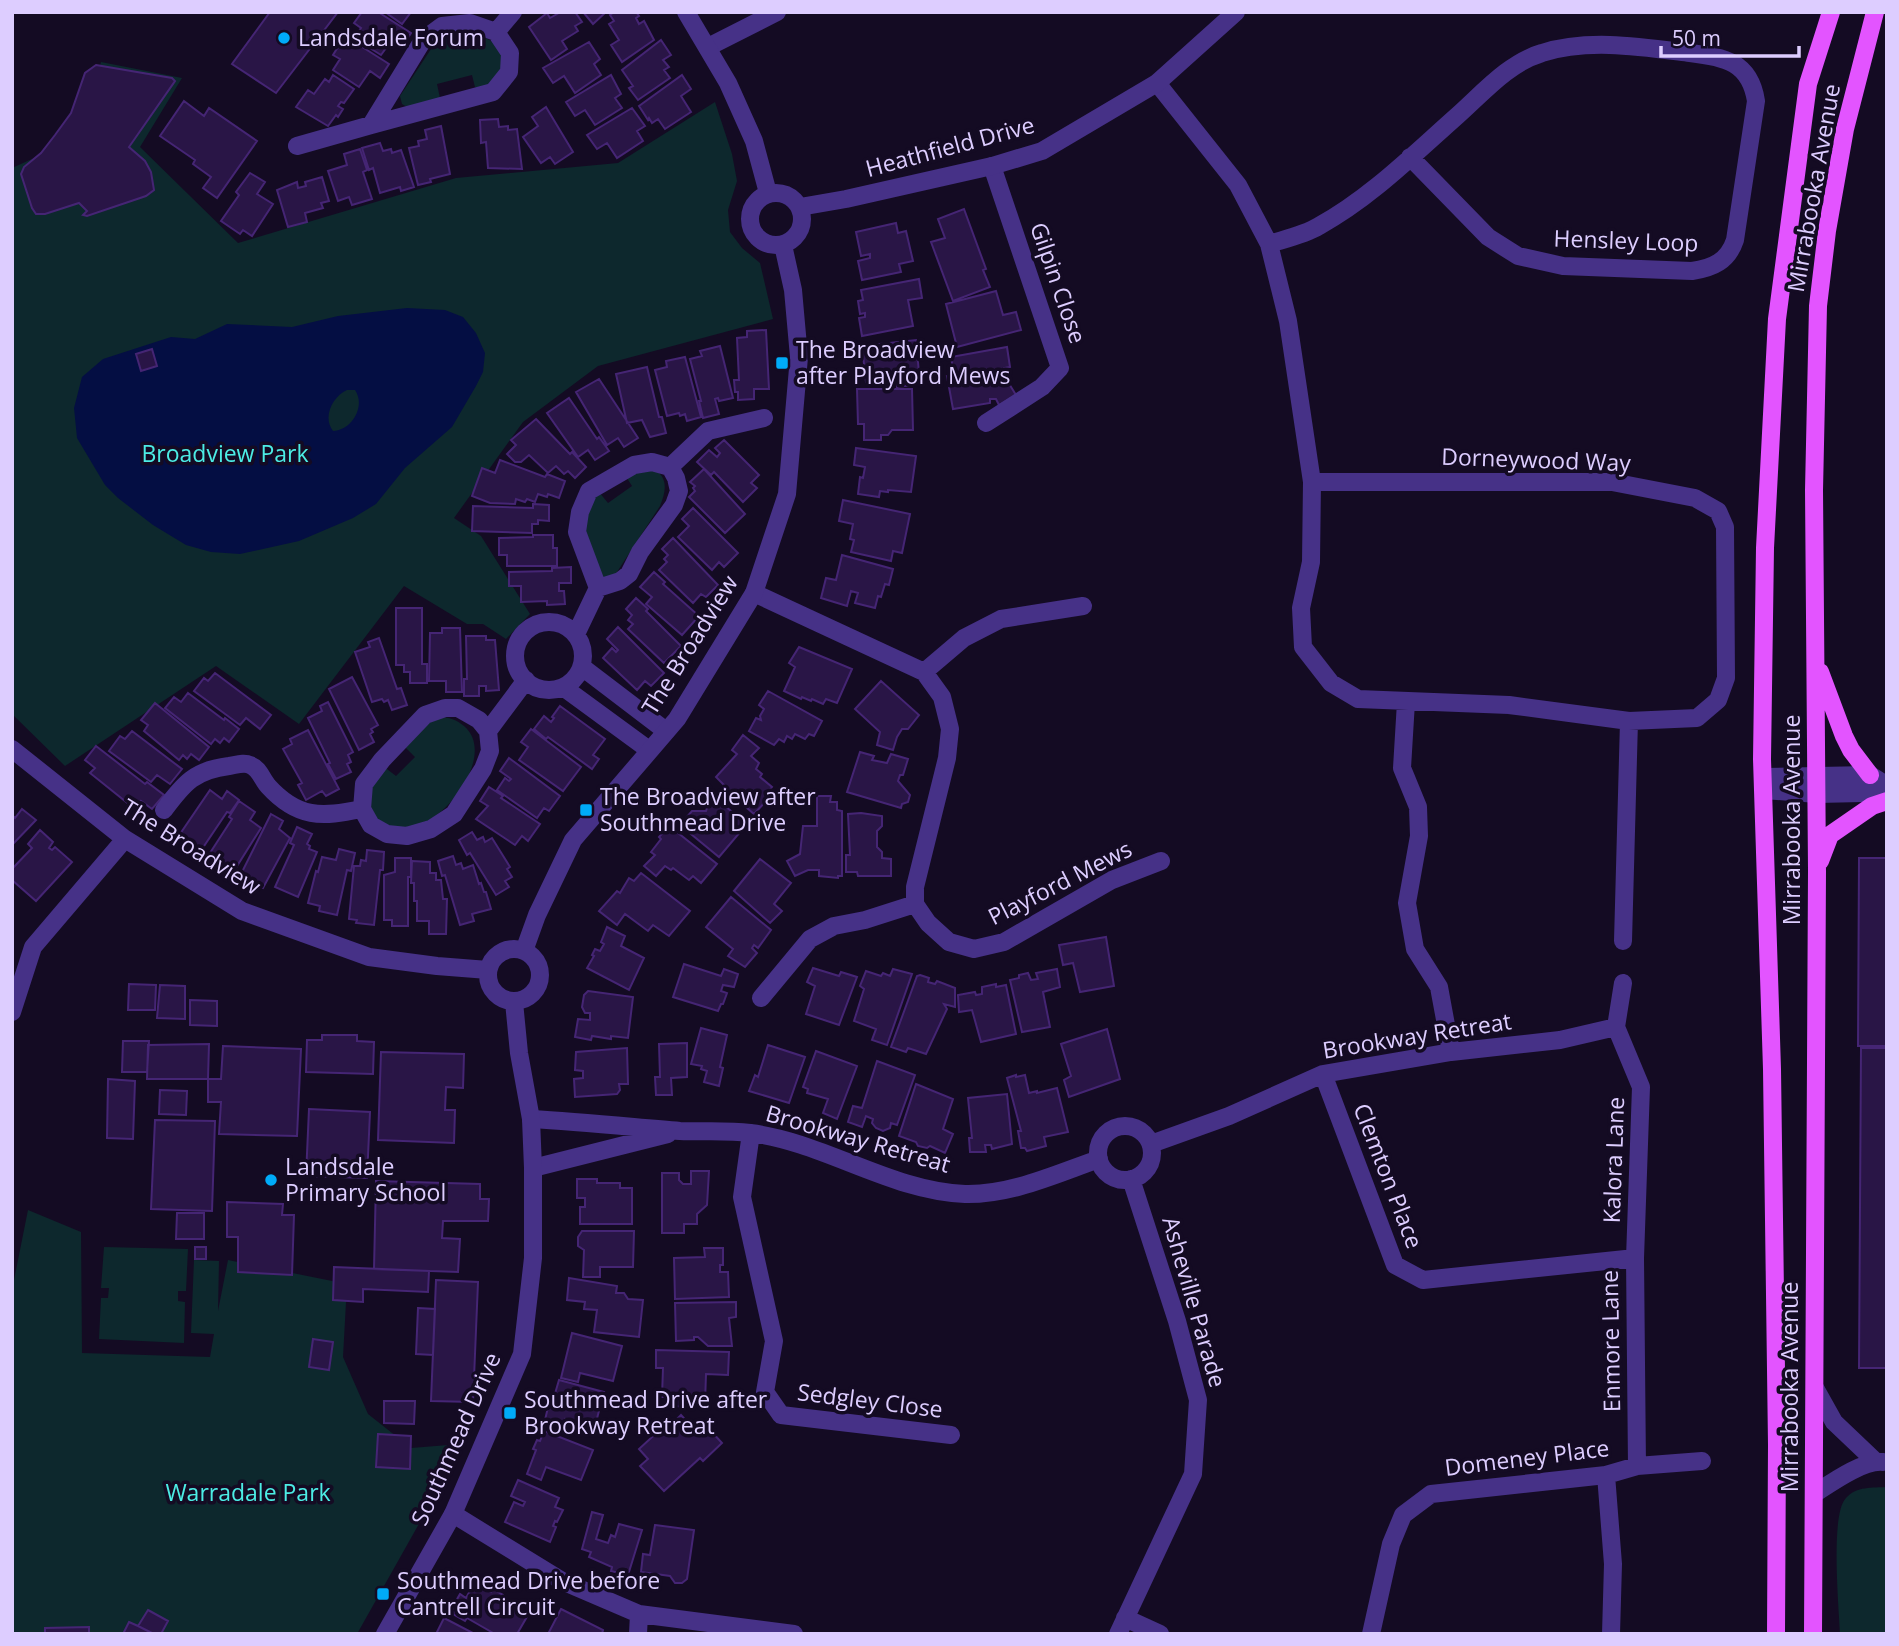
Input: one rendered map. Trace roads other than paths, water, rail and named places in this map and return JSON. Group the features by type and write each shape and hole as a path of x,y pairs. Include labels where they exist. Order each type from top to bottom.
{"main road":[{"path":"1824,35 1825,12"},
{"name":"Mirrabooka Avenue","path":"1776,1634 1777,1446 1772,1069 1763,784 1765,548 1777,319 1808,84 1831,12"},
{"name":"Mirrabooka Avenue","path":"1813,1634 1817,871 1814,491 1818,306 1827,231 1845,129 1875,12"},
{"path":"1816,662 1851,750 1881,782"},
{"path":"1817,871 1830,835 1871,806 1887,801"}],"street":[{"path":"496,32 513,12"},
{"path":"686,12 728,83 754,141 768,193"},
{"path":"708,47 777,12"},
{"name":"Heathfield Drive","path":"800,207 992,166 1042,151 1157,83 1236,12"},
{"path":"297,146 493,92 509,72 510,53 496,32 470,23 442,26 423,40 371,125"},
{"name":"Hensley Loop","path":"1269,244 1317,228 1352,205 1509,69 1541,53 1571,46 1694,53 1730,62 1744,69 1754,87 1756,100 1735,240 1732,250 1725,258 1707,268 1692,271 1563,266 1518,256 1488,237 1410,157"},
{"name":"Dorneywood Way","path":"1157,83 1238,185 1269,244 1289,321 1312,482 1311,562 1301,608 1303,647 1331,683 1358,699 1509,705 1629,721 1698,718 1718,700 1726,678 1725,527 1718,511 1695,498 1612,482 1312,482"},
{"name":"Gilpin Close","path":"986,423 1042,387 1060,368 992,166"},
{"path":"768,193 786,194 800,207 803,222 800,231 783,245 762,242 751,229 751,209 768,193"},
{"name":"The Broadview","path":"524,951 537,915 573,840 677,719 754,593 787,494 799,357 793,290 783,245"},
{"path":"670,467 708,431 764,418"},
{"path":"576,634 598,588 577,532 580,512 589,491 634,465 652,462 670,467 679,491 674,505 640,552 629,574 620,581 598,588"},
{"path":"754,593 924,672 942,697 950,729 947,758 915,887 915,904 865,920 834,926 810,939 761,998"},
{"path":"924,672 964,638 1001,619 1083,606"},
{"path":"555,622 576,634 582,644 582,667 576,677 563,687 552,690 540,688 526,680 519,671 516,648 523,634 532,627 555,622"},
{"path":"582,667 666,732"},
{"path":"488,731 526,680"},
{"path":"563,687 649,750"},
{"path":"1405,702 1402,768 1418,807 1419,836 1407,904 1415,949 1439,986 1451,1052"},
{"path":"445,708 458,708 479,719 488,731 490,751 483,769 454,814 431,829 407,836 387,834 371,825 362,809 364,785 382,760 425,715 445,708"},
{"path":"1623,941 1629,721"},
{"name":"The Broadview","path":"12,749 125,839 242,911 369,957 488,970"},
{"path":"164,810 181,787 192,778 215,767 242,764 253,766 278,797 294,807 319,815 362,809"},
{"path":"1763,784 1881,782"},
{"path":"12,1012 33,947 125,839"},
{"name":"Playford Mews","path":"915,904 928,923 949,942 974,949 1004,942 1112,880 1161,862"},
{"path":"505,950 524,951 534,958 540,977 532,994 514,1002 499,997 489,986 488,970 491,961 505,950"},
{"path":"1616,1027 1623,983"},
{"name":"Southmead Drive","path":"385,1634 453,1514 522,1354 533,1258 533,1168 531,1119 519,1053 514,1002"},
{"name":"Brookway Retreat","path":"1151,1144 1229,1116 1323,1074 1451,1052 1560,1040 1616,1027"},
{"name":"Kalora Lane","path":"1616,1027 1641,1087 1635,1258"},
{"name":"Clemton Place","path":"1323,1074 1395,1265 1423,1280 1635,1258"},
{"name":"Brookway Retreat","path":"531,1119 681,1131 751,1133 788,1142 913,1184 939,1191 967,1194 1007,1189 1099,1159"},
{"path":"1118,1127 1138,1129 1151,1144 1150,1162 1146,1170 1131,1179 1120,1179 1111,1175 1103,1168 1099,1159 1102,1139 1109,1131 1118,1127"},
{"name":"Brookway Retreat","path":"533,1168 681,1131"},
{"name":"Sedgley Close","path":"751,1133 742,1198 774,1341 765,1392 780,1415 951,1435"},
{"name":"Asheville Parade","path":"1121,1626 1193,1474 1198,1400 1177,1321 1131,1179"},
{"name":"Enmore Lane","path":"1635,1258 1637,1466"},
{"path":"1814,1494 1834,1481 1881,1461 1834,1423 1815,1388"},
{"name":"Domeney Place","path":"1370,1634 1391,1544 1403,1515 1431,1494 1605,1475 1637,1466 1702,1461"},
{"path":"1605,1475 1613,1564 1611,1634"},
{"path":"453,1514 562,1581 639,1614 794,1634"},
{"path":"638,1634 639,1614"},
{"path":"1121,1626 1160,1634"}],"place":[{"name":"Landsdale Forum","path":"284,38"},
{"name":"The Broadview after Playford Mews","path":"782,363"},
{"name":"The Broadview after Southmead Drive","path":"586,810"},
{"name":"Landsdale Primary School","path":"271,1180"},
{"name":"Southmead Drive after Brookway Retreat","path":"510,1413"},
{"name":"Southmead Drive before Cantrell Circuit","path":"383,1594"}],"park label":[{"name":"Broadview Park","path":"225,454"},
{"name":"Warradale Park","path":"248,1493"}]}
